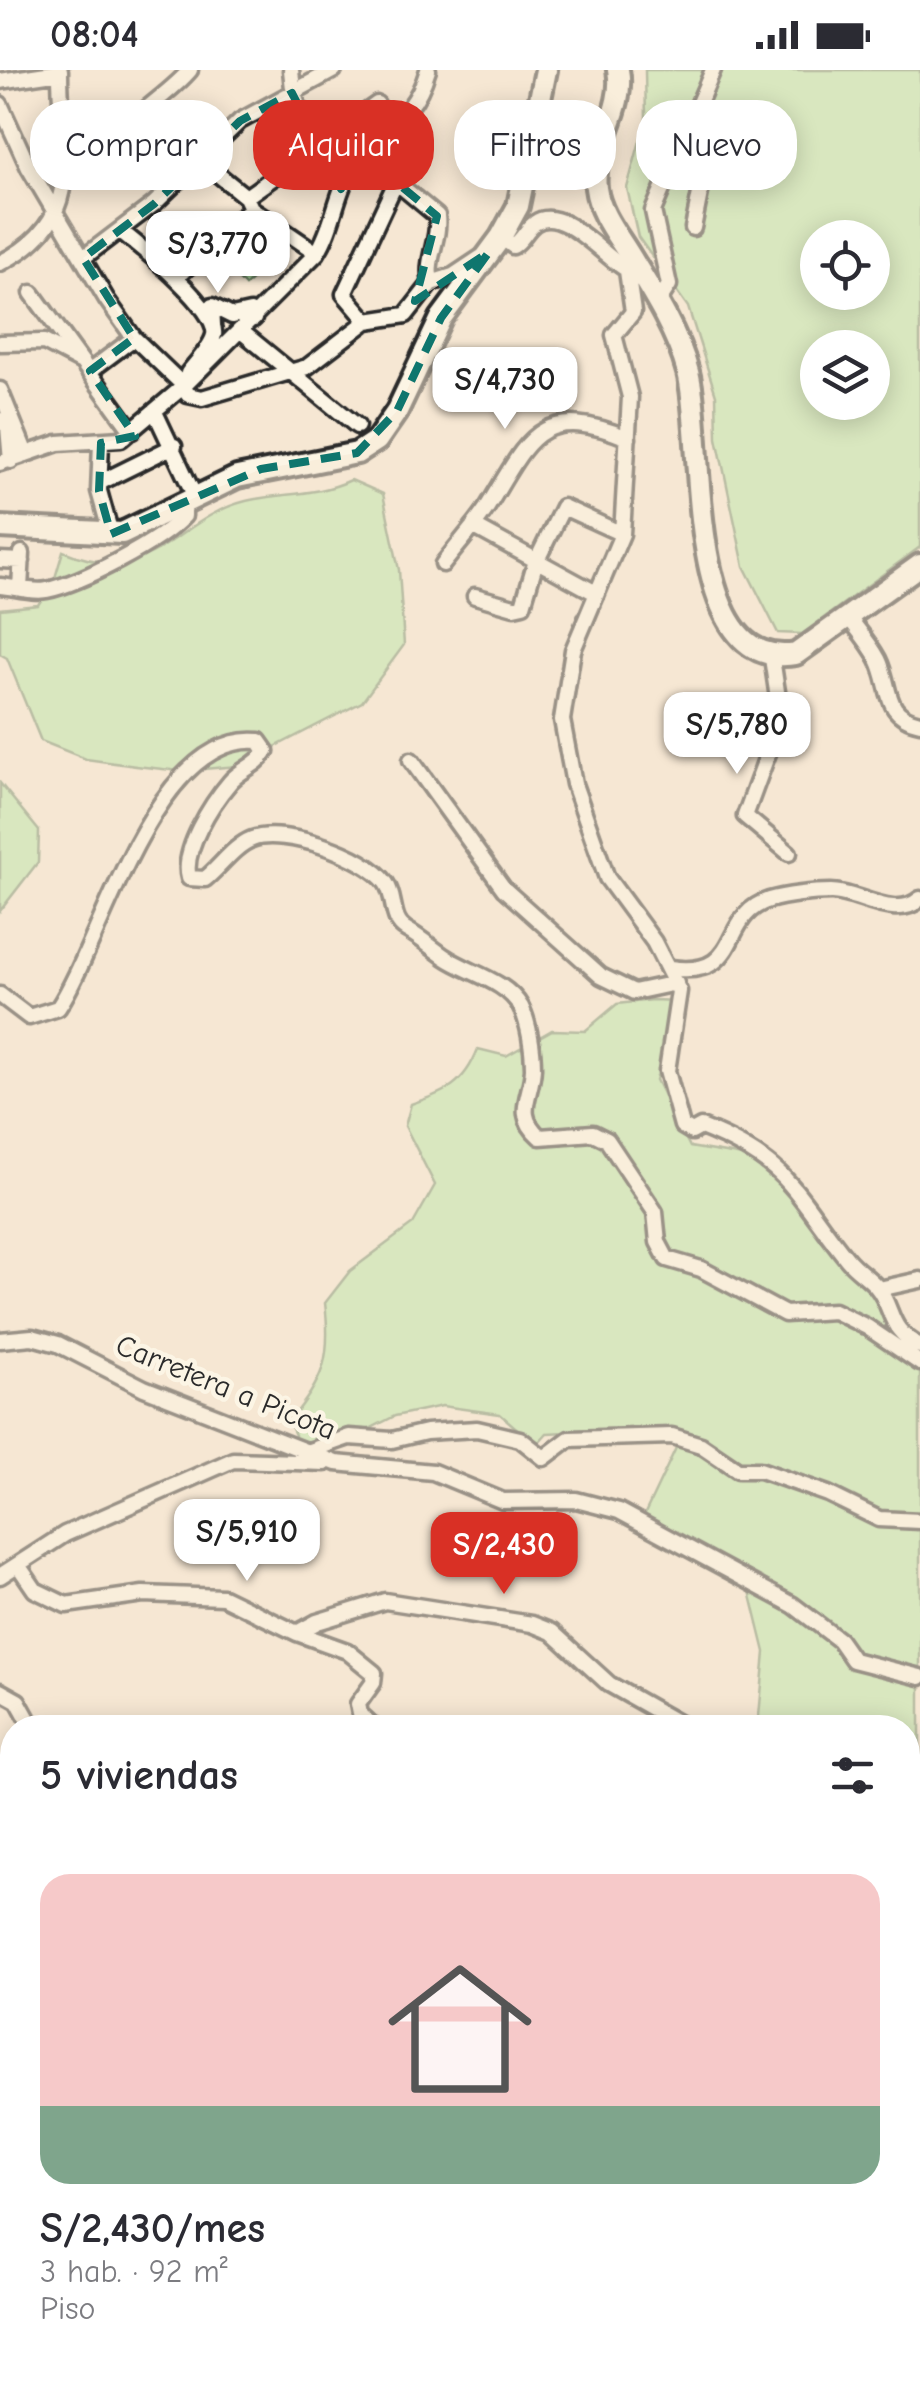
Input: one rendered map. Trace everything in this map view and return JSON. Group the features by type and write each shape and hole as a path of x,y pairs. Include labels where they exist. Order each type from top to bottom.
{"highway":[{"path":"0,528 111,534 144,526 190,499 261,469 357,452 377,440 397,412 441,318 495,245 518,206 546,70"},
{"path":"618,70 621,86 598,159 596,187 634,273 658,302 688,372 710,567 721,606 745,641 772,658 796,654 920,565"}],"street":[{"path":"158,100 190,70"},
{"path":"292,70 295,100"},
{"path":"233,128 334,70"},
{"path":"419,100 428,70"},
{"path":"701,100 713,70"},
{"path":"0,81 25,73 60,71 65,190 57,213 23,248 0,262"},
{"path":"0,104 29,168 134,338 183,384 188,395 202,398 294,372 367,321 406,314 431,283 452,276 495,245 513,246 532,224 544,219 561,221 634,273 634,312 614,335 628,376 622,534 594,592 566,684 562,720 574,784 608,878 673,976 678,1007 667,1070 682,1126 692,1132 701,1127 714,1132 775,1165 815,1211 846,1258 879,1289 892,1323 920,1346"},
{"path":"233,189 316,252"},
{"path":"83,258 122,232 167,190"},
{"path":"176,277 264,190"},
{"path":"0,420 8,426 6,462 58,444 101,443 132,431 254,319 316,252 329,231 342,190"},
{"path":"367,321 344,294 385,190"},
{"path":"402,190 437,216 438,229 427,267 431,283"},
{"path":"658,302 669,285 653,212 659,190"},
{"path":"692,228 700,190"},
{"path":"122,232 176,277 213,324"},
{"path":"32,294 132,431"},
{"path":"183,384 214,332 212,306 232,316 250,312 254,319"},
{"path":"241,331 357,426"},
{"path":"88,367 134,338"},
{"path":"0,343 44,342 88,367"},
{"path":"0,390 26,454"},
{"path":"0,586 44,591 137,552 184,516 190,499 174,446 154,412"},
{"path":"443,564 473,526 522,445 543,429 597,425 628,438"},
{"path":"101,443 99,491 111,534"},
{"path":"102,481 174,446"},
{"path":"475,596 518,608 528,596 535,564 563,507 622,534"},
{"path":"473,526 535,564 594,592"},
{"path":"0,560 22,557 20,588"},
{"path":"849,618 878,660 892,708 904,719 920,724"},
{"path":"772,658 781,718 745,816 790,853"},
{"path":"0,995 29,1017 58,1008 109,898 178,778 212,751 258,741 266,750 262,758 229,783 192,846 186,863 189,878 205,879 243,844 267,836 299,840 360,862 384,880 401,926 513,997 525,1018 532,1054 530,1084 524,1100 524,1116 531,1129 540,1137 602,1135 656,1212 658,1242 667,1258 702,1269 785,1314 834,1311 868,1327 920,1363"},
{"path":"411,760 504,889 601,976 634,992 715,964 745,918 768,900 832,892 880,905 908,906 920,899"},
{"path":"879,1289 920,1280"},
{"name":"Carretera a Picota","path":"0,1340 32,1338 58,1344 144,1388 336,1463 433,1472 503,1501 576,1500 620,1511 793,1605 839,1640 853,1660 920,1676"},
{"path":"306,1452 349,1436 392,1440 426,1432 477,1429 520,1439 544,1458 569,1439 655,1434 688,1440 738,1470 760,1470 828,1494 880,1519 920,1522"},
{"path":"0,1576 66,1534 233,1460 336,1463"},
{"path":"18,1564 35,1590 66,1605 143,1594 223,1597 297,1634 347,1651 370,1668 374,1679 358,1704 361,1715"},
{"path":"297,1634 318,1622 385,1601 532,1624 552,1632 609,1684 663,1715"},
{"path":"0,1691 18,1701 26,1715"}],"highlighted area":[{"path":"292,93 341,189 354,163 396,182 437,216 415,301 489,252 441,318 397,411 357,453 261,469 111,534 99,491 101,443 135,436 90,371 134,338 83,258 154,204 240,121"}],"green space":[{"path":"645,70 920,70 920,547 802,634 778,633 744,566 717,438 716,395 688,307 638,237 627,188 636,155 636,190 797,190 797,100 646,100"},
{"path":"263,232 282,252 245,286 227,266"},
{"path":"351,480 383,494 399,570 404,645 362,702 238,766 180,771 136,766 86,759 41,741 7,658 0,654 0,609 38,605 55,578 63,551 95,561 121,562 143,557 221,510 246,501 324,489"},
{"path":"0,783 39,831 38,862 0,911"},
{"path":"680,1001 656,1080 690,1147 743,1156 791,1190 881,1296 908,1353 920,1359 920,1715 759,1715 765,1652 748,1583 640,1524 682,1435 626,1429 547,1433 536,1445 500,1414 442,1406 395,1416 340,1444 293,1446 295,1435 289,1422 318,1380 326,1354 325,1303 350,1271 413,1224 435,1185 405,1126 411,1104 452,1086 467,1071 478,1049 506,1056 552,1030 585,1031 617,1004"}]}
